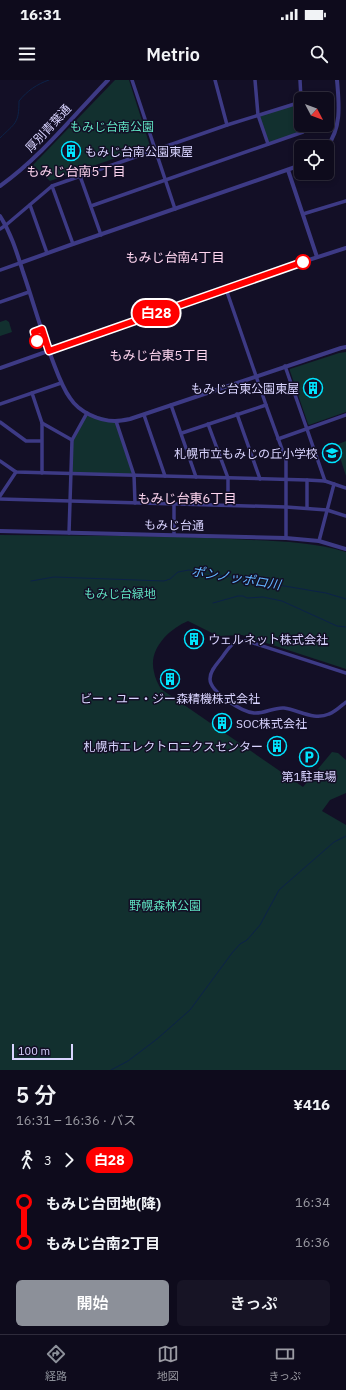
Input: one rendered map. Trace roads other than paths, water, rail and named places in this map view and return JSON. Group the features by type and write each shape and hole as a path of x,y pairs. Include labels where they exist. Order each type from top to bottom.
{"street":[{"name":"厚別青葉通","path":"0,186 36,157 108,80"},
{"path":"132,80 175,209"},
{"path":"215,80 227,125"},
{"path":"255,80 258,115 268,144"},
{"path":"300,80 301,92"},
{"path":"331,140 338,122 340,109 337,80"},
{"path":"0,229 52,186 227,125 294,104"},
{"path":"91,206 303,132"},
{"path":"0,270 294,167"},
{"path":"288,170 317,257"},
{"path":"80,176 101,234"},
{"path":"52,186 73,244"},
{"path":"303,214 346,201"},
{"path":"30,205 47,253"},
{"path":"0,216 6,225 20,263 61,383 70,399 77,406 100,419 116,421 144,415 284,366 346,347"},
{"path":"0,368 346,248"},
{"path":"226,289 286,460 286,538"},
{"path":"0,302 29,292"},
{"path":"284,366 325,481"},
{"path":"0,404 61,383"},
{"path":"32,393 42,423 42,473"},
{"path":"171,405 182,433 196,477"},
{"path":"182,433 266,405"},
{"path":"69,533 72,440 87,413"},
{"path":"236,414 260,479"},
{"path":"144,415 164,476"},
{"path":"278,439 346,415"},
{"path":"116,421 134,476 135,503"},
{"path":"0,422 26,441 41,441"},
{"path":"42,423 72,440"},
{"path":"208,424 228,478 228,505"},
{"path":"0,461 16,472 307,480 325,481 346,488"},
{"path":"0,496 16,472"},
{"path":"307,480 307,508"},
{"path":"319,541 334,484"},
{"path":"0,499 307,508 327,510 346,516"},
{"path":"174,504 174,534"},
{"name":"もみじ台通","path":"0,531 174,534 286,538 319,541 346,549"},
{"path":"346,673 241,640 234,642 214,668 210,679 214,690 240,708 255,713 282,708 315,717 328,715 346,702"}],"waterway":[{"path":"0,138 13,126 17,119 19,101 32,88 49,80"},
{"name":"ポンノッポロ川","path":"31,581 54,577 164,581 170,579 178,572 189,570 326,593 346,599"},
{"path":"213,603 238,596 247,598 263,597 282,601 337,626 346,627"},
{"path":"111,1070 128,1061 157,1039 190,1010 232,953 240,944 247,940 260,925 279,890 334,842 346,836"}],"place":[{"name":"もみじ台南公園東屋","path":"71,151"},
{"name":"もみじ台東公園東屋","path":"313,388"},
{"name":"札幌市立もみじの丘小学校","path":"332,453"},
{"name":"ウェルネット株式会社","path":"194,639"},
{"name":"ビー・ユー・ジー森精機株式会社","path":"170,679"},
{"name":"SOC株式会社","path":"222,723"},
{"name":"札幌市エレクトロニクスセンター","path":"277,746"},
{"name":"第1駐車場","path":"309,757"}],"district":[{"name":"もみじ台南5丁目","path":"76,171"},
{"name":"もみじ台南4丁目","path":"175,257"},
{"name":"もみじ台東5丁目","path":"159,355"},
{"name":"もみじ台東6丁目","path":"187,498"}],"park label":[{"name":"もみじ台南公園","path":"112,126"},
{"name":"もみじ台緑地","path":"120,593"},
{"name":"野幌森林公園","path":"165,905"}]}
